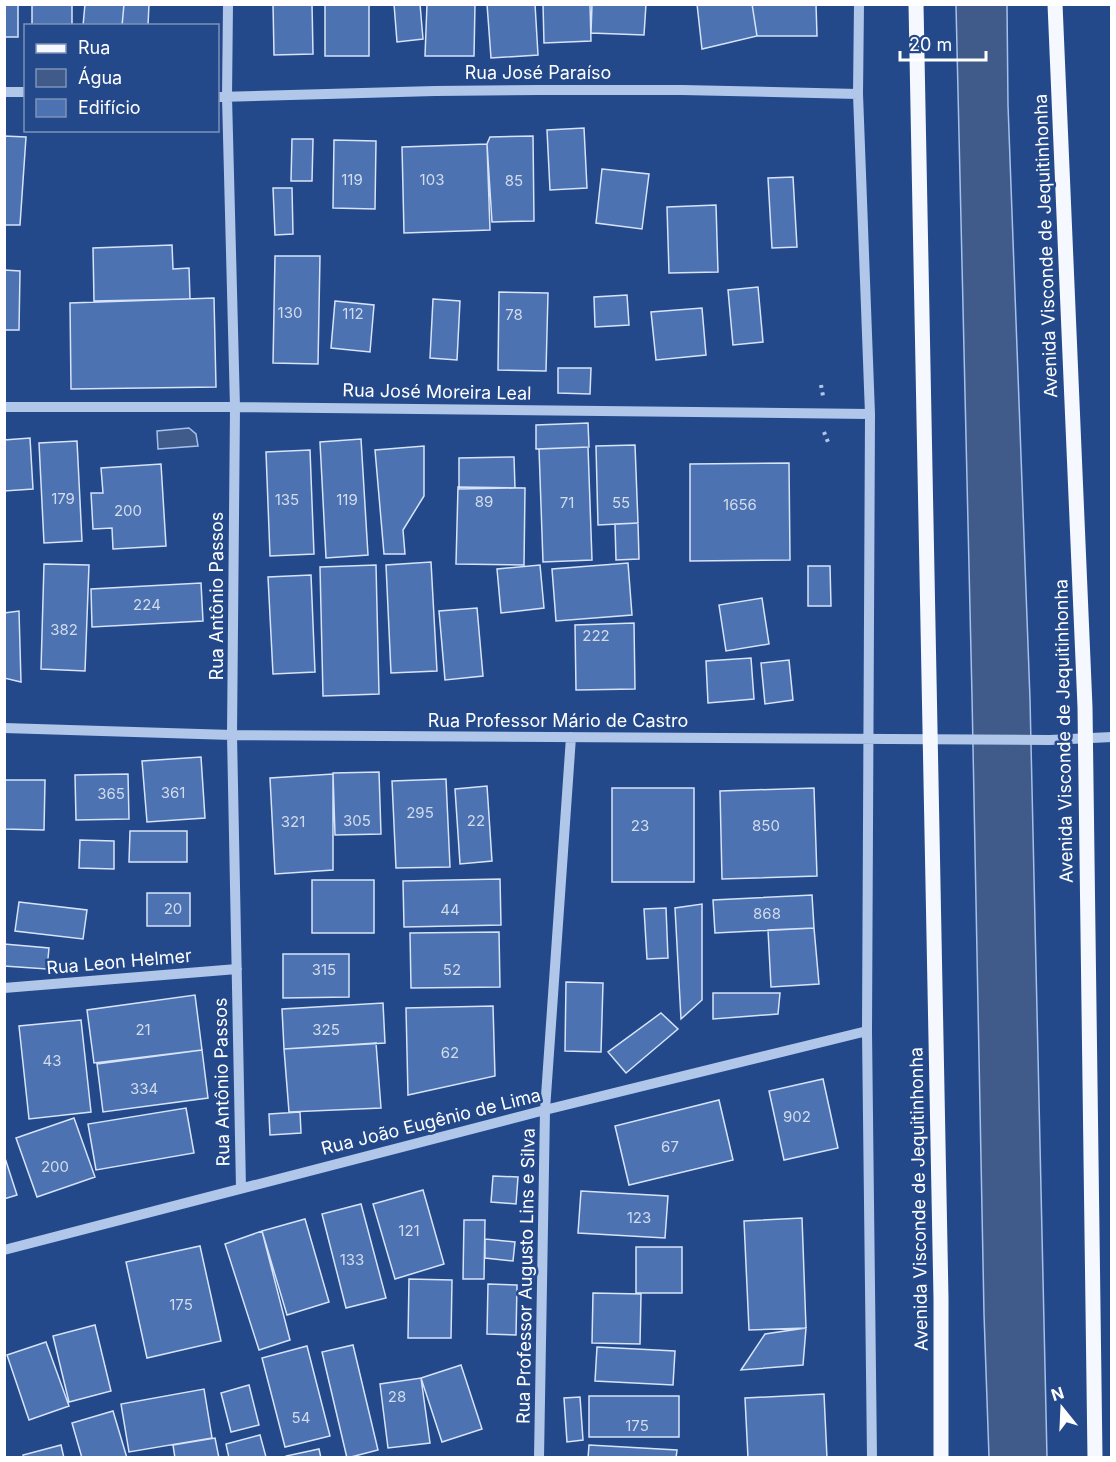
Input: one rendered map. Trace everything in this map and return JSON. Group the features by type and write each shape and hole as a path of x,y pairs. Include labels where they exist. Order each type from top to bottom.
{"main road":[{"name":"Avenida Visconde de Jequitinhonha","path":"916,4 941,1286 941,1458"},
{"name":"Avenida Visconde de Jequitinhonha","path":"1055,4 1083,661 1095,1458"}],"street":[{"name":"Rua Antônio Passos","path":"228,4 222,97 235,406 232,735 241,1188"},
{"path":"859,4 858,94 870,414 867,1031 872,1458"},
{"name":"Rua José Paraíso","path":"222,97 529,90 682,90 858,94"},
{"path":"4,92 24,92"},
{"name":"Rua José Moreira Leal","path":"4,407 235,406 870,414"},
{"name":"Rua Professor Mário de Castro","path":"4,728 232,735 1050,740 1112,737"},
{"name":"Rua Professor Augusto Lins e Silva","path":"539,1458 545,1110 571,737"},
{"name":"Rua Leon Helmer","path":"4,988 237,969"},
{"name":"Rua João Eugênio de Lima","path":"4,1251 545,1110 867,1031"}],"water":[{"path":"956,5 1007,5 1008,105 1030,699 1047,1457 989,1457"},
{"path":"189,428 196,434 198,446 158,449 157,431"}],"building":[{"path":"4,4 18,4 18,37 4,37"},
{"path":"32,4 72,4 72,24 32,24"},
{"path":"85,4 124,4 122,24 83,24"},
{"path":"124,4 149,4 148,24 122,24"},
{"path":"273,4 312,4 313,54 274,55"},
{"path":"325,4 369,4 369,56 325,56"},
{"path":"394,4 420,4 423,39 397,42"},
{"path":"427,4 475,4 474,56 425,56"},
{"path":"487,4 535,4 538,55 491,58"},
{"path":"543,4 590,4 591,41 544,43"},
{"path":"592,4 646,4 644,35 591,33"},
{"path":"697,4 752,4 757,36 702,49"},
{"path":"752,4 816,4 817,36 757,36"},
{"path":"584,128 587,188 550,190 547,130"},
{"path":"4,136 26,137 20,225 4,225"},
{"path":"533,136 534,221 492,222 487,144 490,137"},
{"path":"292,139 313,139 312,181 291,181"},
{"path":"334,140 376,141 375,209 333,208"},
{"path":"487,144 490,230 404,233 402,147"},
{"path":"602,169 649,174 642,229 596,223"},
{"path":"793,177 797,247 772,248 768,178"},
{"path":"273,188 292,188 293,234 275,235"},
{"path":"716,205 718,272 669,273 667,207"},
{"path":"172,245 173,269 189,268 190,299 94,301 93,248"},
{"path":"275,256 320,256 318,364 273,363"},
{"path":"4,270 20,271 19,330 4,330"},
{"path":"758,287 763,342 733,345 728,290"},
{"path":"499,292 548,293 546,371 498,370"},
{"path":"627,295 629,325 595,327 594,297"},
{"path":"214,298 216,387 71,389 70,303"},
{"path":"433,299 460,301 457,360 430,358"},
{"path":"335,301 374,305 370,352 331,348"},
{"path":"702,308 706,355 656,360 651,312"},
{"path":"558,368 591,368 590,394 558,393"},
{"path":"588,423 589,447 536,449 536,425"},
{"path":"30,438 33,489 4,491 4,440"},
{"path":"361,439 368,555 326,558 320,442"},
{"path":"77,441 82,541 44,543 39,443"},
{"path":"635,445 638,523 598,525 596,446"},
{"path":"424,446 424,496 403,530 405,554 384,554 375,450"},
{"path":"588,447 592,560 543,562 539,449"},
{"path":"310,450 314,554 270,556 266,452"},
{"path":"514,457 515,488 459,489 459,458"},
{"path":"789,463 790,560 690,561 690,464"},
{"path":"161,464 166,546 113,549 112,528 93,529 91,493 103,493 101,468"},
{"path":"458,487 525,488 524,565 456,564"},
{"path":"638,523 639,559 616,560 615,524"},
{"path":"431,562 437,671 391,673 386,565"},
{"path":"628,563 632,615 556,621 552,569"},
{"path":"44,564 89,565 85,671 41,669"},
{"path":"376,565 379,694 323,696 320,567"},
{"path":"540,565 544,608 501,613 497,569"},
{"path":"808,566 830,566 831,606 808,606"},
{"path":"311,575 315,672 273,674 268,577"},
{"path":"201,583 203,621 92,627 91,589"},
{"path":"762,598 769,644 726,651 719,605"},
{"path":"477,608 483,676 445,680 439,611"},
{"path":"19,611 21,682 4,678 4,613"},
{"path":"634,623 635,689 576,690 575,625"},
{"path":"751,658 754,699 708,703 706,661"},
{"path":"789,660 793,700 765,704 761,663"},
{"path":"201,757 205,818 147,822 142,761"},
{"path":"379,772 381,834 335,835 333,773"},
{"path":"128,774 129,819 76,820 75,775"},
{"path":"333,774 333,870 275,874 270,778"},
{"path":"446,779 450,867 396,868 392,781"},
{"path":"4,780 45,780 44,830 4,829"},
{"path":"487,786 492,861 460,864 455,789"},
{"path":"612,788 694,788 694,882 612,882"},
{"path":"814,788 817,876 722,879 720,791"},
{"path":"130,831 187,831 187,862 129,862"},
{"path":"80,840 114,841 114,869 79,868"},
{"path":"500,879 501,925 404,927 403,881"},
{"path":"312,880 374,880 374,933 312,933"},
{"path":"147,893 190,893 190,926 147,926"},
{"path":"812,895 814,928 715,933 713,900"},
{"path":"19,902 87,910 83,939 15,931"},
{"path":"702,904 702,1000 681,1019 675,908"},
{"path":"666,908 668,958 647,959 644,909"},
{"path":"814,928 819,984 771,987 768,930"},
{"path":"499,932 500,987 411,988 410,933"},
{"path":"4,944 49,948 47,969 4,966"},
{"path":"283,954 349,954 349,997 283,998"},
{"path":"566,982 603,983 601,1052 565,1051"},
{"path":"713,993 780,993 778,1014 713,1019"},
{"path":"195,995 202,1050 94,1063 87,1010"},
{"path":"383,1003 385,1043 284,1049 282,1009"},
{"path":"493,1006 495,1076 408,1095 406,1008"},
{"path":"661,1013 678,1029 626,1073 608,1052"},
{"path":"81,1020 91,1112 29,1119 19,1026"},
{"path":"376,1043 381,1108 289,1112 284,1049"},
{"path":"202,1050 208,1098 103,1112 97,1064"},
{"path":"823,1079 838,1148 784,1160 769,1091"},
{"path":"719,1100 733,1160 629,1185 615,1126"},
{"path":"186,1108 194,1153 96,1170 88,1124"},
{"path":"300,1112 301,1133 270,1135 269,1114"},
{"path":"74,1118 95,1177 37,1197 16,1138"},
{"path":"4,1155 17,1195 4,1199"},
{"path":"493,1176 518,1177 516,1204 491,1202"},
{"path":"423,1190 444,1264 395,1279 373,1204"},
{"path":"581,1191 668,1196 665,1238 578,1233"},
{"path":"361,1204 386,1298 346,1308 322,1214"},
{"path":"802,1218 806,1328 749,1330 744,1221"},
{"path":"305,1219 329,1302 287,1315 262,1231"},
{"path":"464,1220 485,1220 484,1279 463,1279"},
{"path":"262,1231 290,1340 259,1350 225,1244"},
{"path":"485,1239 515,1242 513,1261 485,1258"},
{"path":"200,1246 221,1341 147,1358 126,1262"},
{"path":"636,1247 682,1247 682,1293 636,1293"},
{"path":"409,1279 452,1280 451,1338 408,1338"},
{"path":"488,1284 517,1285 516,1335 487,1334"},
{"path":"593,1293 641,1294 640,1344 592,1343"},
{"path":"95,1325 111,1391 69,1402 53,1336"},
{"path":"806,1328 803,1365 741,1370 765,1334"},
{"path":"46,1342 69,1406 29,1420 7,1355"},
{"path":"353,1345 378,1450 347,1458 322,1352"},
{"path":"307,1346 330,1436 285,1447 262,1358"},
{"path":"597,1347 675,1351 673,1385 595,1381"},
{"path":"461,1365 482,1429 442,1442 421,1378"},
{"path":"421,1378 430,1443 388,1448 380,1384"},
{"path":"249,1385 259,1425 231,1432 221,1393"},
{"path":"204,1389 212,1438 129,1452 121,1404"},
{"path":"824,1394 827,1458 748,1458 745,1398"},
{"path":"589,1396 679,1396 679,1437 589,1437"},
{"path":"580,1397 583,1440 567,1442 564,1398"},
{"path":"113,1411 127,1458 82,1458 72,1423"},
{"path":"260,1435 266,1457 229,1458 226,1444"},
{"path":"215,1438 219,1458 175,1458 173,1445"},
{"path":"61,1445 64,1458 23,1458 23,1455"},
{"path":"589,1445 677,1450 676,1458 588,1458"},
{"path":"319,1449 321,1458 286,1458 286,1456"}]}
